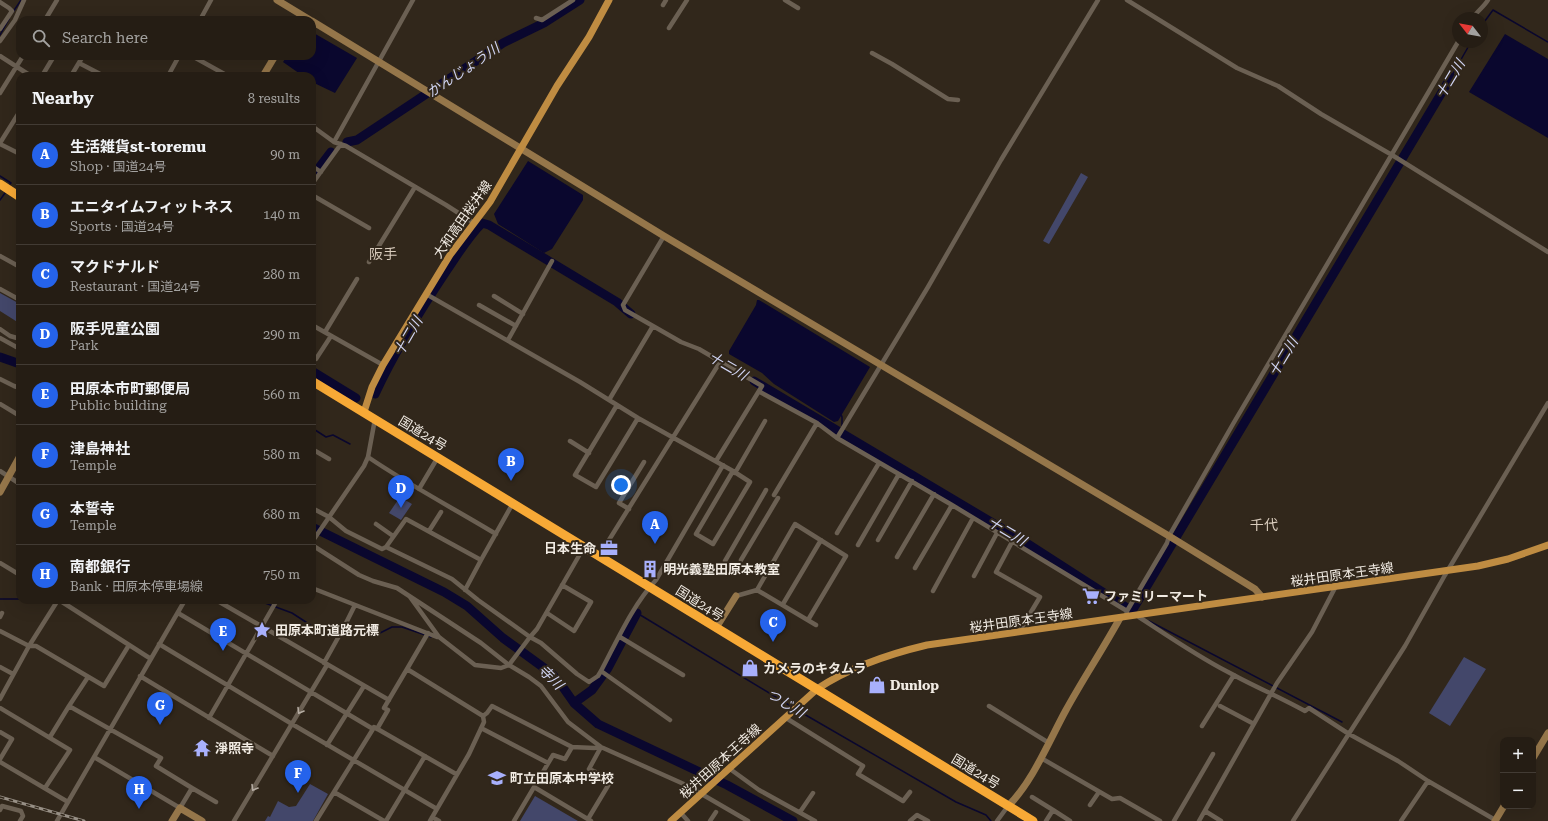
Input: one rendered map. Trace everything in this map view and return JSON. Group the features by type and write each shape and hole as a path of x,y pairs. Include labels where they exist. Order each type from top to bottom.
{"highway":[{"path":"0,184 16,194"},
{"name":"国道24号","path":"316,383 1033,821"}],"main road":[{"name":"大和高田桜井線","path":"364,412 372,387 383,365 450,256 490,202 557,86 589,37 609,0"},
{"name":"桜井田原本王寺線","path":"670,821 817,689 873,661 904,650 927,645 1124,615 1137,615 1494,563 1548,546"}],"street":[{"path":"47,16 57,0"},
{"path":"202,16 211,0"},
{"path":"277,0 298,16"},
{"path":"334,142 413,0"},
{"path":"536,18 542,20 573,0"},
{"path":"663,5 666,0"},
{"path":"670,28 687,0"},
{"path":"785,0 798,8"},
{"path":"837,438 928,287 1001,160 1098,0"},
{"path":"1127,0 1237,68 1278,86 1321,114 1392,155 1548,252"},
{"path":"1476,12 1486,4 1488,0"},
{"path":"16,16 22,1"},
{"path":"0,2 12,12 0,30"},
{"path":"0,41 16,17"},
{"path":"316,24 520,150 1172,538 1255,589 1262,597"},
{"path":"997,821 1016,798 1042,758 1067,708 1166,543 1172,538 1221,444 1454,48"},
{"path":"872,53 948,99 958,100"},
{"path":"0,56 24,72"},
{"path":"0,93 20,60"},
{"path":"44,72 52,60"},
{"path":"73,72 81,60"},
{"path":"170,72 177,60"},
{"path":"199,60 221,72"},
{"path":"265,72 273,60"},
{"path":"79,63 96,72"},
{"path":"16,118 0,144 16,152"},
{"path":"316,129 334,142 341,144 474,223"},
{"path":"317,169 341,144"},
{"path":"369,262 415,187"},
{"path":"316,197 369,228"},
{"path":"664,236 623,305 625,310 762,386 760,392 716,462"},
{"path":"0,256 16,266"},
{"path":"508,340 552,261"},
{"path":"325,332 357,279"},
{"path":"0,289 16,298"},
{"path":"426,294 508,340 672,438 723,465 734,472 750,482 714,544 696,534 734,472 765,421"},
{"path":"494,296 523,314"},
{"path":"478,305 516,326"},
{"path":"609,400 653,326"},
{"path":"316,327 383,365"},
{"path":"0,329 16,338"},
{"path":"316,359 331,336"},
{"path":"0,338 16,347"},
{"path":"599,556 720,362"},
{"path":"0,379 16,387"},
{"path":"760,392 817,423 837,438 952,505 1124,615"},
{"path":"1293,821 1405,646 1448,570 1548,403"},
{"path":"0,404 16,414"},
{"path":"617,405 575,475 596,487 638,418"},
{"path":"316,537 364,466 368,457 375,419"},
{"path":"741,560 817,423"},
{"path":"570,441 589,453"},
{"path":"316,451 329,459"},
{"path":"368,457 496,534"},
{"path":"419,489 438,457"},
{"path":"0,492 16,462"},
{"path":"629,509 619,503 644,462"},
{"path":"838,533 879,463"},
{"path":"316,510 346,531 382,549 386,547 452,579 529,638 541,643 576,674 589,682 603,673 622,639 632,613 656,580 723,465"},
{"path":"0,471 16,482"},
{"path":"858,545 899,474"},
{"path":"878,540 912,481"},
{"path":"725,561 766,490"},
{"path":"897,557 934,494"},
{"path":"465,590 513,503"},
{"path":"916,568 952,505"},
{"path":"429,531 441,512"},
{"path":"933,591 973,518"},
{"path":"386,547 406,519 481,560"},
{"path":"376,524 393,536"},
{"path":"716,628 736,596 757,590 795,524 846,556 808,620"},
{"path":"974,576 997,533"},
{"path":"783,604 821,540"},
{"path":"1012,542 996,572 1040,597 1019,632"},
{"path":"316,546 359,575 373,582 397,588 481,643 541,686 568,722 601,747 703,792 748,821"},
{"path":"407,594 439,637 475,665 501,668 510,665 537,629 584,547"},
{"path":"0,563 16,573"},
{"path":"547,613 574,631 591,602 562,585"},
{"path":"1199,821 1277,683 1312,632 1336,586"},
{"path":"316,590 439,637"},
{"path":"757,590 783,604 816,625"},
{"path":"0,699 29,646 56,604"},
{"path":"65,604 151,659"},
{"path":"57,821 183,604"},
{"path":"223,604 389,700"},
{"path":"209,718 275,604"},
{"path":"234,821 312,692 355,605"},
{"path":"178,613 347,713 456,774"},
{"path":"1137,615 1197,654 1234,675 1305,711 1309,708 1349,734 1398,761 1428,781 1496,821 1502,809"},
{"path":"0,631 29,646 36,646 104,686 129,645"},
{"path":"318,820 353,760 388,710 384,708 428,633"},
{"path":"622,639 683,675"},
{"path":"159,644 327,745 437,808"},
{"path":"0,667 13,674"},
{"path":"407,669 482,715 484,720 469,754 431,819 439,821"},
{"path":"603,673 670,720"},
{"path":"1202,726 1234,675"},
{"path":"140,676 273,756"},
{"path":"50,737 88,677"},
{"path":"327,745 364,686"},
{"path":"69,706 161,758 156,766 216,802"},
{"path":"482,715 488,713 492,706 572,747 601,747"},
{"path":"989,706 1049,743"},
{"path":"1220,706 1254,724"},
{"path":"0,708 70,750 45,788"},
{"path":"786,718 863,766 858,774 903,801 910,792"},
{"path":"481,728 548,763"},
{"path":"0,732 12,739 0,761 68,802"},
{"path":"1536,753 1548,733"},
{"path":"514,821 553,755 565,759 572,747"},
{"path":"534,787 590,820 612,779 590,769 601,747"},
{"path":"1174,821 1213,754"},
{"path":"334,792 385,821 425,756"},
{"path":"94,757 202,821"},
{"path":"1042,758 1112,799 1120,798 1160,821"},
{"path":"728,770 759,790 815,821"},
{"path":"1401,821 1428,781"},
{"path":"172,821 192,788"},
{"path":"1090,805 1099,792"},
{"path":"800,812 813,793"},
{"path":"1032,797 1070,821"},
{"path":"0,810 2,806 21,811 23,816 20,821"},
{"path":"1046,821 1053,810"},
{"path":"680,812 688,821"},
{"path":"710,821 716,812"},
{"path":"1205,812 1221,821"},
{"path":"910,821 917,815 928,821"}],"shaded area":[{"path":"316,34 357,58 335,93 316,84 316,72 297,72 283,62 284,60 316,60"},
{"path":"1505,34 1548,59 1548,138 1469,92"},
{"path":"528,161 583,195 583,200 552,249 544,253 498,224 494,214"},
{"path":"1081,173 1088,177 1049,244 1043,241"},
{"path":"0,293 16,302 16,321 0,311"},
{"path":"757,300 870,367 838,421 834,422 774,384 762,373 729,354 729,351 756,305"},
{"path":"400,497 412,504 401,520 389,513"},
{"path":"1464,657 1486,669 1450,726 1429,713"},
{"path":"310,784 328,794 313,821 265,821 268,816 270,817 278,801 289,807 296,806"},
{"name":"町立田原本中学校","path":"535,796 578,821 520,821"}],"waterway":[{"path":"13,12 21,0"},
{"name":"かんじょう川","path":"347,142 357,140 503,43 544,23 580,0"},
{"name":"十二川","path":"1488,17 1493,10 1548,42"},
{"path":"0,35 9,19"},
{"name":"十二川","path":"1451,77 1468,48"},
{"name":"十二川","path":"754,381 1028,544 1132,611 1451,77"},
{"name":"かんじょう川","path":"316,172 331,152"},
{"path":"0,176 11,183 10,184"},
{"path":"0,200 5,193"},
{"name":"十二川","path":"375,394 409,330 463,246 482,223 489,225 617,302 631,314"},
{"name":"寺川","path":"0,357 16,363"},
{"name":"十二川","path":"316,373 356,398"},
{"path":"841,414 842,426"},
{"path":"316,431 326,437 333,435 350,444"},
{"name":"寺川","path":"316,529 444,592 467,606 503,638 551,673 574,703 598,724 727,785 793,821"},
{"path":"0,599 16,599"},
{"path":"268,604 292,613 312,626 339,632"},
{"name":"つじ川","path":"637,613 794,708"},
{"name":"つじ川","path":"574,703 592,690 608,668 637,613"},
{"path":"1149,621 1342,722"},
{"path":"343,632 353,634 370,632 378,634 392,627 402,627 431,637"},
{"name":"つじ川","path":"797,710 956,802 986,815 991,821"}],"railway":[{"path":"0,797 84,821"}],"place":[{"name":"エニタイムフィットネス","path":"511,481"},
{"name":"阪手児童公園","path":"401,508"},
{"name":"生活雑貨st-toremu","path":"655,544"},
{"name":"日本生命","path":"609,548"},
{"name":"明光義塾田原本教室","path":"650,569"},
{"name":"ファミリーマート","path":"1091,596"},
{"name":"田原本町道路元標","path":"262,630"},
{"name":"マクドナルド","path":"773,642"},
{"name":"田原本市町郵便局","path":"223,651"},
{"name":"カメラのキタムラ","path":"750,668"},
{"name":"Dunlop","path":"877,685"},
{"name":"本誓寺","path":"160,725"},
{"name":"淨照寺","path":"202,748"},
{"name":"町立田原本中学校","path":"497,778"},
{"name":"津島神社","path":"298,793"},
{"name":"南都銀行","path":"139,809"}],"district":[{"name":"阪手","path":"383,254"},
{"name":"千代","path":"1264,525"}]}
